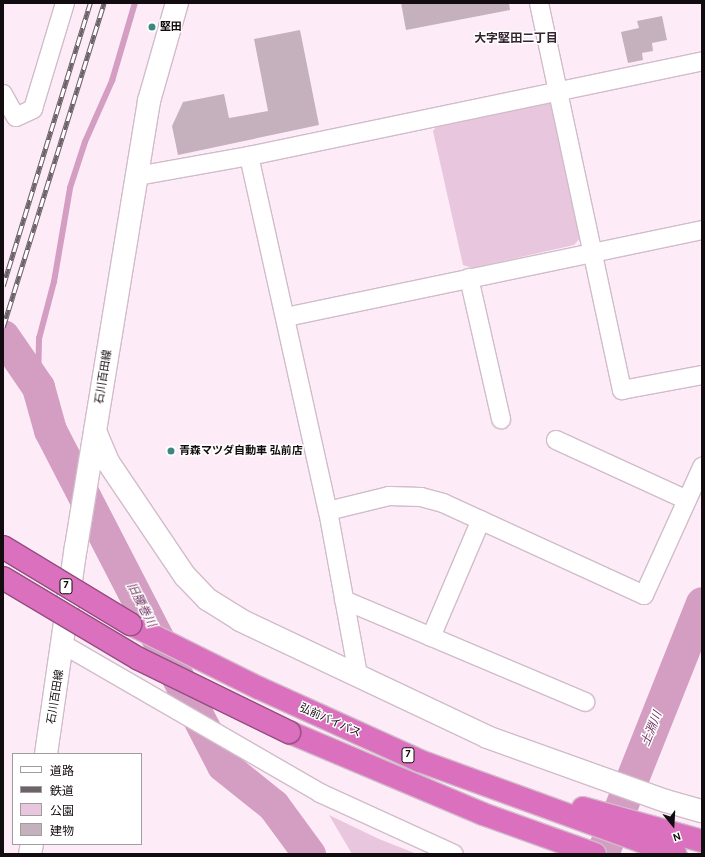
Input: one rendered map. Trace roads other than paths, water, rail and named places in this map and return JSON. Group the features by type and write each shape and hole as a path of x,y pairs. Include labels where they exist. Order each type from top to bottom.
{"highway":[{"name":"弘前バイパス","path":"3,547 130,624 258,688 443,770 656,837"},
{"name":"7","path":"3,578 139,659 289,732 551,847 595,854"},
{"path":"656,837 702,841"},
{"path":"656,837 676,854"}],"main road":[{"name":"石川百田線","path":"46,753 64,645 78,536 149,101 177,3"},
{"path":"95,431 108,462 185,576 207,599 240,620 486,737 666,802 702,811"}],"street":[{"path":"3,94 16,117 33,109 65,3"},
{"path":"539,3 622,390 702,375"},
{"path":"137,176 249,156 702,61"},
{"path":"249,156 286,316 328,511 358,675"},
{"path":"286,316 702,230"},
{"path":"469,278 501,419"},
{"path":"556,440 687,500"},
{"path":"328,511 389,496 421,497 443,503 644,595 702,467"},
{"path":"431,637 481,520"},
{"path":"344,600 585,702"},
{"path":"64,645 320,793 454,854"}],"waterway":[{"path":"38,387 39,339 54,282 70,188 85,142 112,81 135,3"},
{"name":"旧腰巻川","path":"3,336 38,387 50,430 223,765 273,805 309,854"},
{"name":"土淵川","path":"602,854 702,603"}],"railway":[{"path":"3,286 90,3"},
{"path":"3,327 104,3"}],"place":[{"name":"堅田","path":"152,27"},
{"name":"青森マツダ自動車 弘前店","path":"171,451"}],"district":[{"name":"大字堅田二丁目","path":"516,39"}]}
